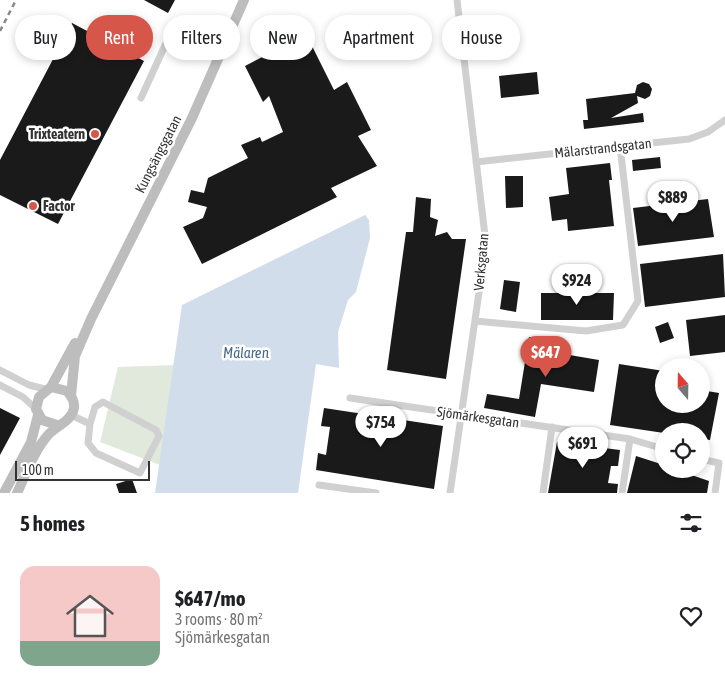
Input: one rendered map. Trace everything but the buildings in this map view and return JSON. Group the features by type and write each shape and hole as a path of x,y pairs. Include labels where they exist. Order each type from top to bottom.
{"main road":[{"name":"Kungsängsgatan","path":"71,396 75,356 91,319 192,118 244,0"},
{"name":"Kungsängsgatan","path":"48,388 91,319"},
{"path":"4,493 31,442 38,397 48,388 61,388 71,396 74,408 71,415 64,422 57,425 42,442 17,493"},
{"path":"37,412 47,423 57,425"}],"street":[{"name":"Verksgatan","path":"450,493 486,244 457,0"},
{"path":"141,98 163,50"},
{"name":"Mälarstrandsgatan","path":"476,162 689,139 708,132 725,120"},
{"path":"475,321 586,332 623,325 638,301 620,146"},
{"path":"0,370 29,385 48,388"},
{"path":"0,385 23,397 37,412"},
{"name":"Sjömärkesgatan","path":"350,398 630,439 655,446"},
{"path":"103,402 156,430 158,436 140,473 96,453 88,443 90,424 95,407 103,402"},
{"path":"71,415 90,424"},
{"path":"543,493 552,427"},
{"path":"622,493 630,439"},
{"path":"710,461 719,463 715,493"},
{"path":"320,485 376,493"}],"shaded area":[{"path":"175,365 160,465 100,442 118,367"}],"water":[{"name":"Mälaren","path":"365,215 369,220 370,238 356,292 348,300 338,332 339,368 316,364 298,493 155,493 182,305"}],"railway":[{"path":"0,31 16,0"}],"place":[{"name":"Trixteatern","path":"95,134"},
{"name":"Factor","path":"33,206"}]}
